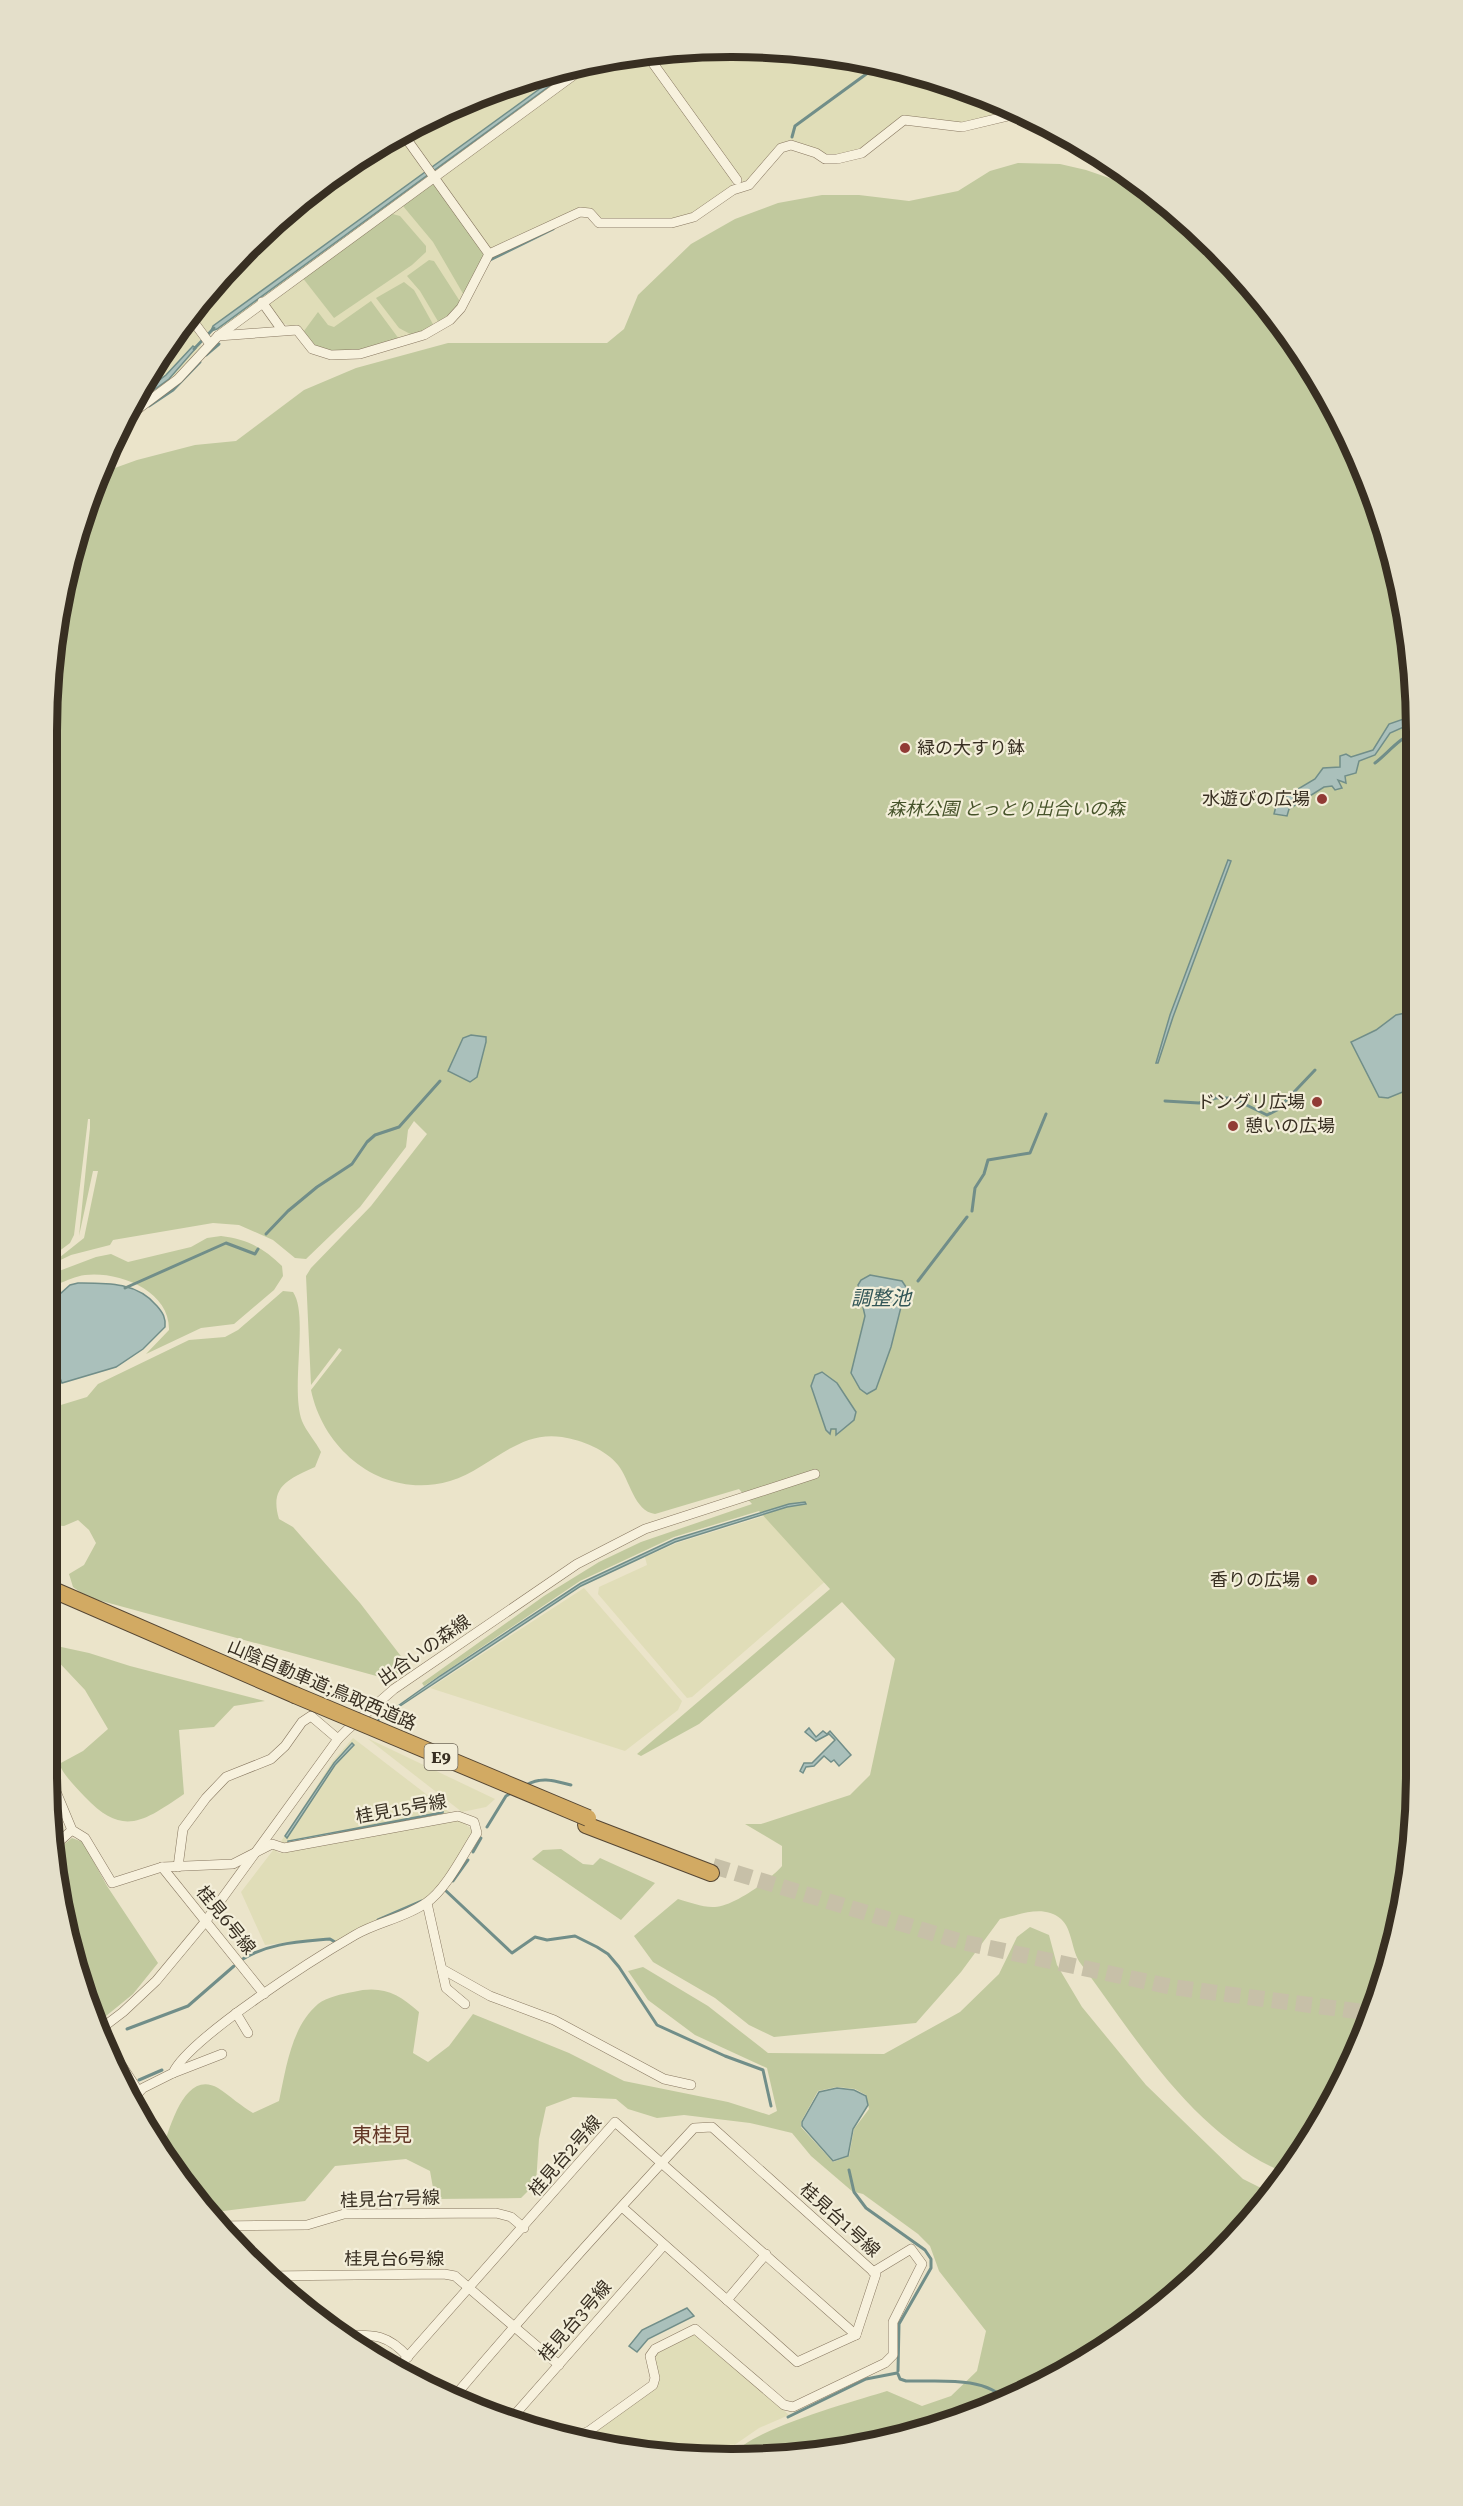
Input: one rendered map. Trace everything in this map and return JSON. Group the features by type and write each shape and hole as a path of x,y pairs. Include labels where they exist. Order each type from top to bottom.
{"highway":[{"name":"山陰自動車道;鳥取西道路","path":"57,1592 294,1698"},
{"name":"山陰自動車道;鳥取西道路","path":"57,1600 587,1822 712,1870"}],"street":[{"path":"652,62 737,180"},
{"path":"140,408 170,386 218,336 262,302 571,77"},
{"path":"218,336 297,330 312,349 331,355 360,354 424,335 450,320 461,309 489,254 585,210 599,223 672,224 694,217 733,190 744,189 781,148 791,145 832,160 862,153 904,120 962,127 1007,116"},
{"path":"407,140 489,254"},
{"path":"262,302 282,330"},
{"path":"195,323 210,344"},
{"name":"出合いの森線","path":"105,2025 156,1981 205,1922 258,1852 338,1739 394,1689 577,1564 619,1540 645,1529 815,1474"},
{"path":"178,1867 183,1829 206,1798 226,1777 271,1759 285,1746 302,1722 311,1716 338,1739"},
{"name":"桂見15号線","path":"57,1795 72,1830 85,1838 112,1883 162,1867 233,1864 272,1844 284,1848 458,1816 474,1822 477,1833 454,1870 427,1903 356,1934 264,1994 236,2013 192,2050 177,2064 173,2073 139,2092"},
{"path":"60,1840 72,1830"},
{"name":"桂見6号線","path":"162,1867 264,1994"},
{"path":"427,1903 446,1988 465,2004"},
{"path":"442,1969 490,1996 554,2020 664,2079 691,2085"},
{"path":"236,2013 248,2033"},
{"path":"173,2073 222,2054"},
{"path":"129,2078 139,2092"},
{"name":"桂見台2号線","path":"402,2363 524,2228 615,2122 856,2335"},
{"name":"桂見台1号線","path":"459,2391 514,2326 694,2128 712,2127 876,2274 856,2335"},
{"path":"622,2207 797,2362 856,2335"},
{"name":"桂見台7号線","path":"231,2226 308,2225 344,2214 496,2213 512,2217 524,2228"},
{"name":"桂見台3号線","path":"516,2413 664,2245"},
{"path":"585,2433 653,2385 655,2378 650,2356 655,2349 695,2329 784,2405 793,2407 885,2363 893,2355 893,2322 922,2264 911,2249 873,2272"},
{"path":"727,2300 766,2254"},
{"name":"桂見台6号線","path":"281,2276 444,2274 455,2276 559,2365"},
{"path":"358,2336 377,2335 397,2344 408,2357"}],"shaded area":[{"path":"732,57 776,58 820,63 906,80 1005,115 962,124 901,117 863,150 835,158 790,142 756,175 743,182 655,62"},
{"path":"648,62 733,181 731,188 692,215 674,221 599,220 592,210 491,250 439,178 579,75"},
{"path":"566,78 436,172 410,139 473,108"},
{"path":"405,141 427,178 222,328 207,332 198,319 224,287 287,224 321,196"},
{"path":"430,182 485,255 456,310 424,331 355,352 280,322 269,306 269,301"},
{"path":"192,327 200,339 201,348 177,376 143,403"},
{"path":"774,1513 844,1565 692,1697 687,1698 598,1594 599,1587 647,1565 645,1557 677,1543"},
{"path":"584,1588 682,1701 678,1710 625,1751 430,1688"},
{"path":"353,1738 452,1814 336,1836 335,1832 329,1832 329,1838 285,1846 280,1843 333,1761"},
{"path":"367,1738 495,1799 486,1807 462,1812"},
{"path":"458,1818 474,1831 450,1870 427,1900 335,1945 327,1938 265,1945 241,1892 274,1849 279,1853"},
{"path":"695,2332 789,2415 759,2428 730,2449 687,2448 588,2433 654,2388 656,2354"}],"green space":[{"name":"森林公園 とっとり出合いの森","path":"1018,163 1060,164 1123,183 1176,224 1239,287 1267,321 1316,394 1355,473 1383,557 1400,643 1405,687 1406,732 1405,1819 1393,1906 1383,1949 1355,2033 1316,2112 1278,2169 1252,2156 1223,2135 1170,2083 1081,1964 1065,1924 1061,1919 1047,1912 1031,1912 1000,1919 961,1972 916,2023 774,2037 749,2025 715,1998 653,1962 634,1936 678,1899 706,1907 723,1906 751,1891 782,1866 782,1846 745,1824 761,1824 850,1795 870,1775 895,1659 842,1602 699,1724 641,1756 637,1754 830,1589 759,1511 674,1537 580,1581 424,1686 422,1683 544,1596 599,1562 641,1542 752,1504 739,1489 655,1514 648,1512 637,1501 622,1471 613,1460 593,1446 562,1437 546,1436 531,1439 464,1475 450,1481 426,1485 403,1484 381,1477 361,1466 344,1451 329,1433 318,1413 311,1390 342,1350 339,1348 311,1385 306,1276 371,1206 427,1134 414,1121 408,1130 406,1147 360,1207 306,1259 295,1258 273,1240 239,1225 213,1223 113,1240 110,1245 71,1255 57,1262 84,1238 98,1171 93,1171 79,1236 90,1128 90,1119 88,1119 74,1235 70,1243 57,1253 58,687 70,600 80,557 109,470 137,460 195,445 236,441 304,390 356,368 448,343 607,343 624,329 638,295 691,244 735,219 778,203 822,195 859,195 909,201 958,191 990,171"},
{"path":"435,183 485,254 471,278 465,297 433,242 403,206 403,203"},
{"path":"389,213 400,216 426,246 426,252 412,265 334,318 302,277"},
{"path":"429,260 434,261 461,303 439,323 420,291 407,276"},
{"path":"404,282 414,290 434,326 412,335 399,328 376,298"},
{"path":"371,301 399,339 361,350 334,352 322,349 312,342 304,331 318,312 328,325 334,327"},
{"path":"221,1236 239,1239 262,1249 282,1266 283,1276 274,1290 234,1324 201,1328 146,1354 169,1330 167,1316 161,1304 152,1294 140,1286 112,1276 85,1275 57,1283 59,1271 96,1257 111,1254 128,1262 191,1247 207,1238"},
{"path":"283,1291 293,1292 297,1303 300,1334 299,1407 302,1421 321,1452 315,1467 290,1480 279,1491 277,1508 279,1519 293,1527 360,1603 407,1664 391,1680 87,1597 73,1587 69,1574 84,1565 96,1543 89,1530 78,1520 64,1526 57,1525 57,1406 87,1397 98,1384 189,1340 225,1337 238,1330"},
{"path":"57,1646 265,1701 234,1706 214,1727 179,1730 184,1794 145,1818 122,1821 98,1810 70,1781 59,1764 83,1751 108,1729 85,1690 57,1660"},
{"path":"72,1838 83,1842 107,1886 158,1963 133,1994 103,2019 80,1949 70,1906 61,1847"},
{"path":"561,1849 583,1864 593,1865 600,1858 655,1883 621,1920 532,1859 543,1850"},
{"path":"1030,1927 1049,1935 1057,1965 1082,2007 1146,2085 1243,2179 1264,2189 1239,2219 1176,2282 1142,2310 1069,2359 990,2398 906,2426 863,2436 776,2448 739,2449 779,2427 887,2391 922,2406 951,2396 977,2371 986,2331 939,2271 930,2246 918,2234 863,2194 855,2192 849,2173 853,2192 811,2156 792,2133 750,2123 684,2115 657,2118 628,2109 616,2099 573,2097 546,2107 539,2139 536,2183 521,2198 435,2199 430,2171 406,2159 335,2166 305,2201 218,2212 196,2185 165,2140 180,2104 196,2087 206,2084 218,2088 253,2113 279,2101 291,2049 309,2013 318,2004 330,1998 363,1990 389,1992 419,2012 413,2053 428,2062 449,2046 473,2014 569,2053 624,2081 728,2102 769,2115 777,2111 767,2068 695,2035 648,2000 628,1971 643,1967 708,2006 768,2053 884,2054 960,2012 999,1974 1017,1937","holes":["837,2087 855,2089 866,2095 869,2109 854,2129 849,2156 833,2162 801,2127 801,2122 818,2091"]}],"water":[{"path":"558,80 217,329 211,331 213,326 548,83"},
{"path":"193,346 196,348 169,379 146,395 153,385 166,375"},
{"path":"1406,718 1406,726 1390,733 1375,755 1359,761 1356,773 1345,776 1346,783 1338,780 1342,788 1335,790 1332,786 1324,787 1289,809 1287,816 1274,814 1278,798 1283,798 1315,779 1323,768 1340,767 1340,756 1346,754 1351,757 1373,750 1389,724"},
{"path":"1228,860 1231,861 1158,1063 1156,1063 1170,1015"},
{"path":"1406,1013 1406,1091 1388,1098 1379,1097 1351,1042 1376,1030 1396,1015"},
{"path":"471,1035 486,1037 486,1042 477,1077 470,1082 448,1071 463,1038"},
{"name":"調整池","path":"870,1275 902,1281 906,1287 891,1347 876,1389 867,1394 860,1389 851,1373 865,1316 858,1285 861,1280"},
{"path":"110,1284 131,1288 149,1298 157,1306 164,1318 165,1327 143,1349 116,1367 62,1383 57,1371 57,1297 70,1285"},
{"path":"822,1372 837,1383 856,1412 854,1420 836,1435 836,1429 831,1429 830,1434 826,1430 811,1386 815,1375"},
{"path":"805,1502 806,1504 787,1507 675,1542 581,1586 364,1730 440,1676 581,1583 675,1539 789,1504"},
{"path":"809,1728 816,1737 823,1731 827,1734 830,1731 851,1755 839,1766 834,1760 831,1762 824,1756 814,1766 806,1767 803,1773 800,1771 804,1763 812,1763 835,1740 829,1734 816,1741 805,1732"},
{"path":"352,1743 354,1745 335,1765 287,1838 285,1836 334,1763"},
{"path":"443,1813 288,1843 288,1841"},
{"path":"837,2088 854,2090 866,2096 868,2105 853,2129 848,2156 833,2161 802,2126 802,2122 819,2092"},
{"path":"687,2308 694,2316 648,2339 637,2352 629,2346 642,2330"}],"waterway":[{"path":"792,137 795,126 870,72"},
{"path":"490,260 553,229"},
{"path":"194,349 214,328"},
{"path":"206,355 219,344"},
{"path":"149,406 173,390 200,362"},
{"path":"1375,763 1406,737"},
{"path":"1165,1101 1199,1103 1216,1098 1232,1098 1267,1115 1277,1110 1315,1070"},
{"path":"266,1234 288,1211 317,1187 352,1164 367,1142 375,1135 399,1127 440,1081"},
{"path":"972,1211 975,1188 984,1174 988,1160 1030,1153 1046,1114"},
{"path":"918,1281 967,1217"},
{"path":"125,1288 226,1243 255,1254 258,1249"},
{"path":"526,1785 543,1780 571,1785"},
{"path":"487,1827 506,1796 513,1792"},
{"path":"473,1852 481,1838"},
{"path":"453,1881 468,1860"},
{"path":"444,1889 512,1953 535,1937 547,1940 575,1936 608,1954 657,2025 725,2056 763,2070 771,2106"},
{"path":"378,1920 422,1901"},
{"path":"241,1960 251,1954 284,1944 330,1939 335,1942"},
{"path":"127,2029 188,2006 234,1966"},
{"path":"139,2080 162,2070"},
{"path":"849,2170 854,2192 866,2208 925,2250 931,2259 931,2268 899,2324 898,2371"},
{"path":"788,2417 866,2379 897,2373"},
{"path":"898,2374 900,2379 906,2381 960,2382 986,2387 998,2394"}],"tunnel":[{"path":"713,1866 962,1942 1172,1987 1363,2012"}],"place":[{"name":"緑の大すり鉢","path":"905,748"},
{"name":"水遊びの広場","path":"1322,799"},
{"name":"ドングリ広場","path":"1317,1102"},
{"name":"憩いの広場","path":"1233,1126"},
{"name":"香りの広場","path":"1312,1580"}],"district":[{"name":"東桂見","path":"382,2135"}]}
